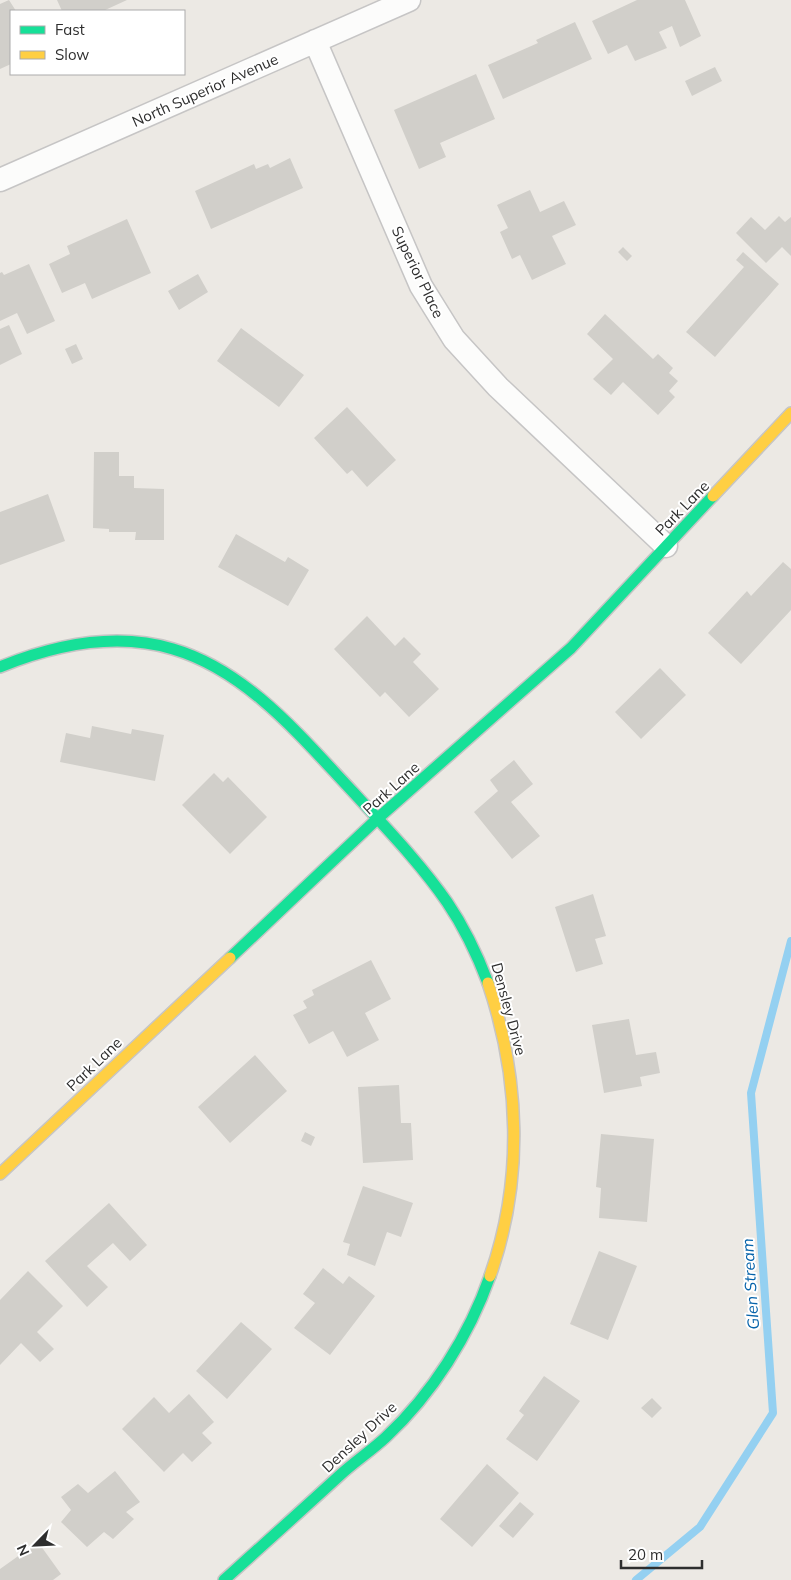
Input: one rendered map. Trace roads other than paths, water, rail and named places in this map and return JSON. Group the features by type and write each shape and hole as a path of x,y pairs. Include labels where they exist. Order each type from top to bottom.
{"street":[{"name":"North Superior Avenue","path":"0,180 410,0"},
{"name":"Superior Place","path":"315,41 421,286 448,331 498,387 666,546"},
{"name":"Park Lane","path":"0,1174 377,819 571,648 791,413"},
{"name":"Densley Drive","path":"0,667 48,650 92,644 141,644 181,652 203,661 260,698 285,721 377,819 423,872 450,907 477,953 488,981 504,1038 514,1111 513,1148 502,1230 483,1297 468,1327 411,1410 387,1436 224,1580"}],"waterway":[{"name":"Glen Stream","path":"636,1580 700,1527 773,1413 751,1093 791,941"}]}
